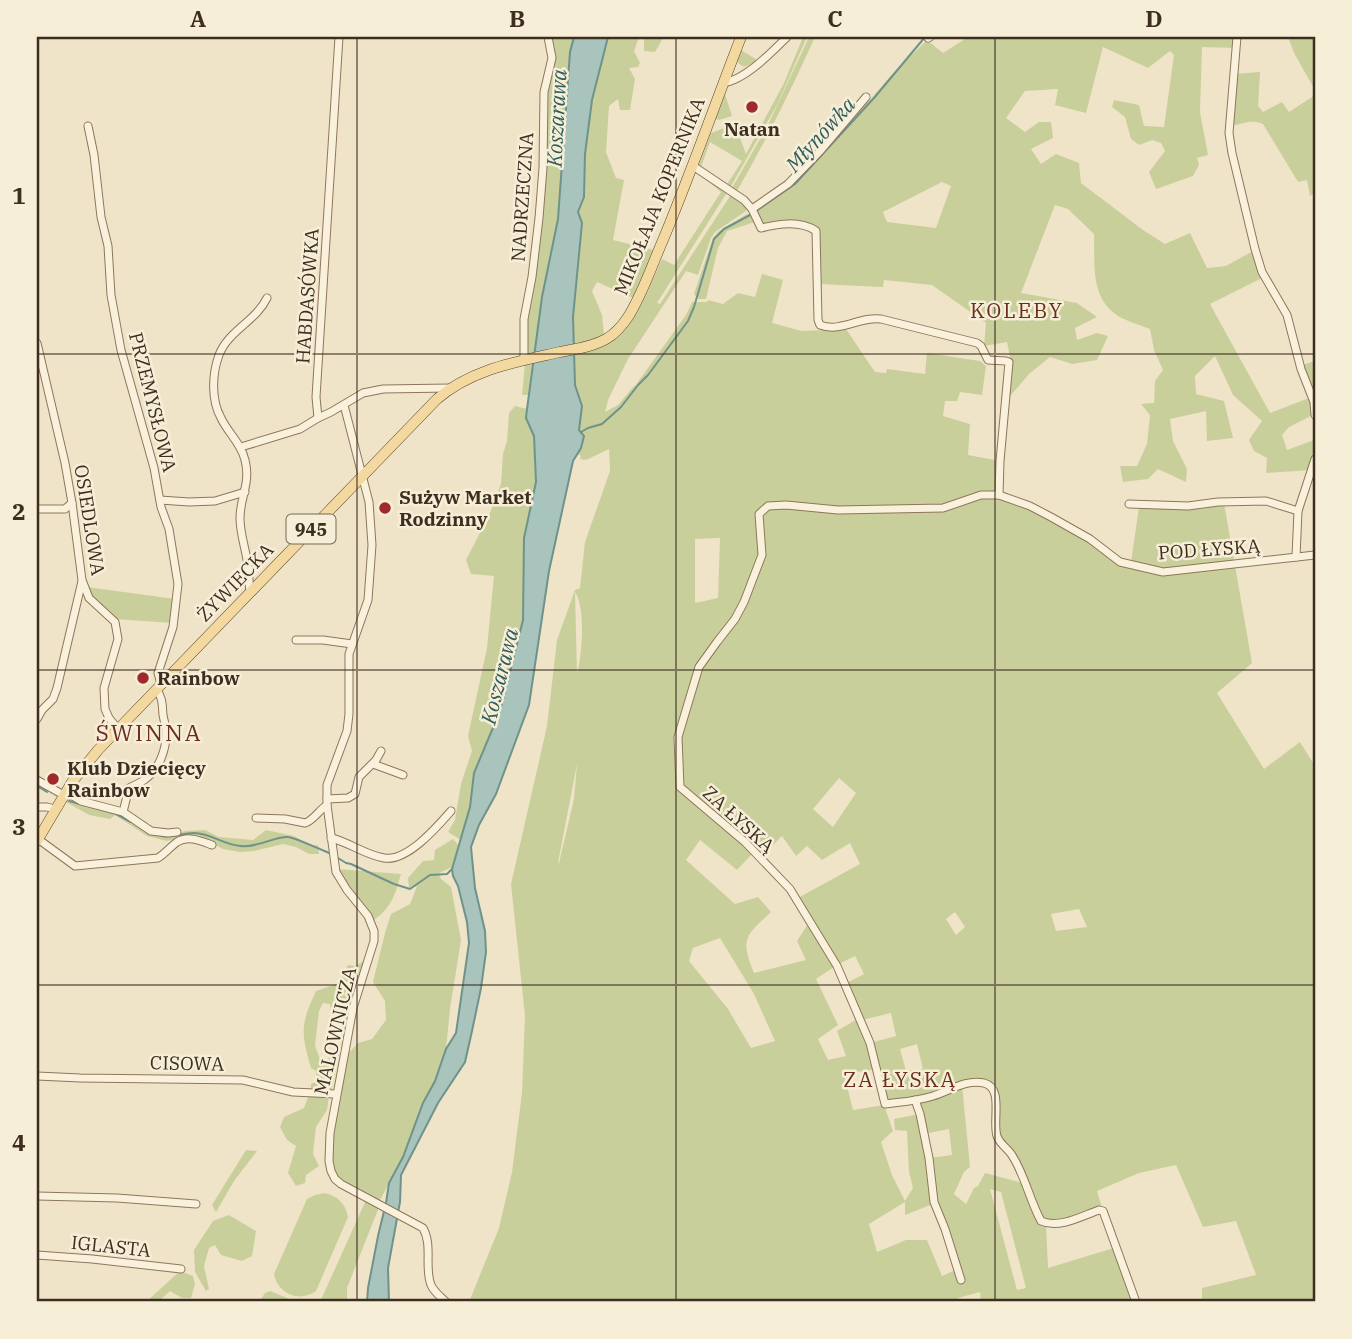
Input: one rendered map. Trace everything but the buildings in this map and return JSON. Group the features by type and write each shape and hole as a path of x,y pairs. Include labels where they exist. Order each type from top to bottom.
{"main road":[{"name":"MIKOŁAJA KOPERNIKA","path":"524,360 603,341 617,332 628,317 693,166 741,37"},
{"name":"ŻYWIECKA","path":"37,840 64,794 90,759 437,399 450,388 476,374 524,360"}],"street":[{"name":"HABDASÓWKA","path":"318,418 316,397 339,37"},
{"name":"NADRZECZNA","path":"524,360 524,319 532,277 543,169 544,92 552,58 548,37"},
{"path":"723,83 733,82 788,37"},
{"path":"1237,37 1229,133 1234,165 1262,272 1287,315 1301,369 1314,402 1315,415"},
{"path":"731,63 745,73"},
{"path":"752,209 788,184 866,97"},
{"name":"PRZEMYSŁOWA","path":"88,126 101,217 108,246 111,295 121,350 155,468 178,584 173,627 159,666 159,686"},
{"path":"693,166 744,200 752,209 761,228 787,224 809,226 816,231 820,326 841,327 867,318 881,319 977,343 988,360 1009,362 999,495"},
{"path":"250,593 240,516 247,476 245,461 241,447 220,418 215,402 214,382 220,351 234,332 258,312 267,298"},
{"name":"OSIEDLOWA","path":"37,343 72,503 82,580 89,598 115,622 118,639 104,688 104,698 109,718 118,729"},
{"path":"241,447 300,429 363,393 383,389 450,388"},
{"name":"MALOWNICZA","path":"344,405 369,502 372,545 368,600 349,654 347,731 327,785 327,802 336,872 368,916 374,932 352,1007 335,1094 329,1161 335,1179 341,1184 423,1228 427,1240 431,1284 446,1302"},
{"path":"1296,557 1298,511 1315,459"},
{"path":"160,500 215,501 245,492"},
{"name":"ZA ŁYSKĄ","path":"999,495 981,495 943,508 838,510 786,505 768,506 759,514 762,555 735,619 699,667 678,737 680,787 745,842 790,889 838,966 870,1043 885,1104 933,1096 957,1086 974,1083 983,1083 993,1088 996,1134 1013,1156 1041,1221 1058,1224 1103,1211 1136,1302"},
{"name":"POD ŁYSKĄ","path":"999,495 1051,517 1090,539 1120,562 1163,572 1315,555"},
{"path":"1129,504 1188,506 1266,501 1298,511"},
{"path":"37,509 65,509 72,503"},
{"path":"37,719 53,699 57,688 82,580"},
{"path":"296,640 323,640 352,645"},
{"path":"123,812 129,788 147,778 159,763 163,751 166,730 159,686"},
{"path":"256,818 308,822 327,802 352,796 359,777 373,764 381,751"},
{"path":"373,764 403,775"},
{"path":"37,780 81,801 123,812 151,831 177,832"},
{"path":"37,807 55,810"},
{"path":"331,838 372,855 392,858 415,846 438,827 450,811"},
{"path":"37,840 75,866 158,858 180,840 186,839 212,845"},
{"name":"CISOWA","path":"37,1076 243,1080 293,1092 335,1094"},
{"path":"915,1100 929,1158 934,1202 961,1280"},
{"path":"37,1196 117,1198 195,1205"},
{"name":"IGLASTA","path":"37,1255 181,1269"}],"green space":[{"path":"551,37 574,37 570,52 558,219 534,353 525,356"},
{"path":"608,37 643,38 638,40 634,51 640,63 638,67 629,68 635,79 630,110 620,110 618,99 609,106 606,152 616,178 624,180 613,240 654,250 633,298 597,282 592,291 602,315 604,335 573,346 573,317 582,224 578,212 584,197 585,154 592,100"},
{"path":"803,37 807,37 777,105 730,188 726,186 742,161 710,142 701,167 699,165 711,133 735,124 746,154 784,83"},
{"path":"809,37 815,37 778,115 737,191 732,188 768,125"},
{"path":"968,37 1235,37 1234,48 1202,47 1200,112 1208,155 1197,158 1199,165 1193,176 1156,189 1149,172 1165,151 1161,143 1152,140 1139,145 1131,139 1125,117 1112,107 1114,100 1139,105 1144,126 1164,127 1174,55 1170,51 1148,68 1103,47 1086,113 1055,105 1058,89 1025,91 1006,118 1025,132 1039,122 1051,122 1053,138 1031,149 1041,164 1056,154 1079,163 1081,183 1165,244 1190,233 1207,268 1226,266 1253,251 1264,277 1210,304 1270,413 1309,398 1313,415 1289,427 1282,435 1287,450 1314,440 1311,470 1266,473 1267,458 1254,451 1249,440 1262,421 1233,395 1215,356 1195,376 1196,394 1224,401 1233,438 1207,441 1206,411 1170,419 1173,441 1187,469 1186,482 1158,469 1148,479 1123,482 1120,466 1137,466 1147,444 1150,415 1141,404 1154,403 1155,381 1163,370 1154,350 1150,329 1117,316 1106,306 1095,277 1094,234 1068,209 1055,205 1021,293 1077,303 1097,317 1075,328 1077,340 1097,333 1108,336 1097,360 1072,364 1050,357 1029,374 1005,402 1010,357 1007,342 984,346 986,323 932,285 884,280 883,287 818,284 816,231 809,226 762,225 754,210 788,186 927,40 943,53","holes":["942,182 951,186 936,228 887,222 883,212"]},
{"path":"1288,37 1315,37 1315,90 1294,53"},
{"path":"644,38 663,38 655,52 644,51"},
{"path":"741,50 756,59 755,62 744,67 738,63"},
{"path":"1260,72 1258,106 1263,112 1282,102 1289,112 1315,95 1315,193 1310,196 1307,180 1298,182 1263,124 1251,122 1231,126 1233,74"},
{"path":"725,94 732,116 719,120 716,115"},
{"path":"711,180 728,191 657,303 660,304 730,196 734,195 746,207 746,211 715,232 698,275 686,271 628,359 605,412 618,405 635,386 686,315 692,302 708,300 723,304 738,293 755,297 762,274 783,280 772,323 802,331 846,329 875,372 886,373 887,369 925,374 927,353 980,361 986,366 982,395 960,392 957,401 945,401 943,416 970,424 968,455 1000,461 999,495 1051,517 1120,562 1131,562 1139,507 1123,504 1188,506 1224,503 1252,663 1217,693 1264,769 1300,742 1315,766 1315,1302 1202,1302 1202,1288 1256,1275 1236,1221 1203,1227 1176,1165 1139,1173 1097,1191 1103,1211 1046,1224 1048,1268 1117,1247 1134,1302 981,1302 980,1292 958,1298 958,1302 469,1302 499,1228 512,1172 522,1093 525,1016 511,884 547,726 557,640 575,590 580,588 585,542 610,471 609,449 586,460 580,459 578,454 581,448 579,395 575,385 573,353 609,342 625,330 644,300 662,259 674,265 721,192 709,182","holes":["720,538 718,598 695,603 695,539","575,592 582,620 577,674","577,764 574,799 559,863 558,863","839,778 856,793 833,827 813,809","782,836 796,856 807,846 822,860 850,843 860,864 796,899 810,921 797,941 806,960 754,973 746,945 755,927 771,912 758,897 735,904 686,860 700,840 737,870 754,852 760,858","1079,909 1087,927 1056,931 1051,914","955,912 965,927 956,935 946,919","720,938 754,994 775,1041 751,1048 728,1009 689,961 693,948","855,956 864,974 845,984 862,1020 891,1013 896,1036 870,1043 859,1018 837,1031 846,1056 828,1060 818,1039 838,1025 816,979","917,1044 923,1069 906,1071 900,1049","876,1069 885,1104 915,1100 919,1114 894,1119 895,1130 907,1131 909,1172 913,1188 905,1201 892,1175 881,1142 893,1131 884,1105 853,1110 844,1074","962,1085 990,1085 994,1089 999,1140 1013,1156 1023,1183 985,1173 966,1204 954,1194 964,1172 970,1167","949,1129 952,1155 929,1158 924,1134","990,1189 1001,1192 1026,1288 1017,1290","905,1202 905,1215 933,1204 956,1270 942,1276 927,1240 906,1240 877,1252 869,1224"]},
{"path":"751,214 755,222 727,231 718,248 706,299 698,299 694,294 713,238 719,231"},
{"path":"1315,361 1315,397 1302,365"},
{"path":"532,363 528,395 522,395 525,364"},
{"path":"515,406 527,409 526,418 534,435 536,482 524,538 523,620 500,711 474,773 470,807 461,840 448,832 455,820 461,784 472,751 468,736 487,648 494,576 471,574 466,560 490,513 501,484 509,413"},
{"path":"87,587 175,599 173,623 114,619 90,594"},
{"path":"68,798 115,812 168,836 185,831 205,830 219,837 253,840 266,830 294,836 312,846 318,845 319,854 309,854 283,844 240,852 182,837 167,841 147,836 115,815 110,819 89,815 66,802"},
{"path":"453,839 459,846 452,867 439,873 441,879 451,887 461,940 446,1049 403,1157 379,1202 336,1177 332,1163 335,1103 344,1058 358,1043 372,1039 386,1020 385,1001 373,982 391,914 410,904 417,886 409,888 408,878 423,861 434,860 435,850"},
{"path":"337,869 401,874 392,900 374,920 347,889"},
{"path":"366,960 348,1016 342,1018 331,1012 330,1004 323,1003 319,1011 315,1046 321,1062 326,1062 333,1053 339,1054 331,1092 311,1090 311,1084 317,1081 316,1071 311,1068 304,1029 316,991 339,983 348,965 355,966"},
{"path":"309,1095 329,1096 327,1110 316,1127 313,1154 319,1166 306,1175 305,1183 296,1186 288,1173 296,1146 287,1140 280,1127 284,1117 304,1108"},
{"path":"246,1150 257,1151 234,1181 216,1212 212,1205"},
{"path":"324,1193 340,1201 348,1217 316,1291 309,1295 296,1296 280,1287 274,1274 307,1199"},
{"path":"366,1200 379,1207 347,1288 347,1302 320,1302"},
{"path":"229,1215 256,1231 252,1256 242,1261 221,1255 215,1245 209,1248 204,1266 209,1289 206,1291 195,1272 194,1250 213,1221"},
{"path":"180,1271 193,1276 195,1284 191,1298 182,1298 170,1291 158,1302 146,1302"},
{"path":"270,1291 297,1302 259,1302 265,1293"}],"water":[{"path":"574,37 608,37 592,100 585,154 584,197 578,212 582,223 573,317 575,385 582,406 579,430 584,436 573,461 549,571 529,705 496,794 479,825 471,847 486,952 465,1062 438,1103 401,1175 400,1202 388,1268 389,1302 367,1302 389,1183 403,1157 446,1049 456,1033 469,943 467,922 452,869 470,807 474,773 500,711 523,620 524,538 536,482 534,436 526,418 542,297 558,219 570,52"}],"waterway":[{"name":"Młynówka","path":"756,211 795,184 874,98 925,37"},
{"name":"Młynówka","path":"581,432 602,424 621,407 648,375 688,321 714,239 724,229 752,214"},
{"path":"37,786 47,792"},
{"path":"69,801 116,814 131,822"},
{"path":"161,836 200,834 247,846 288,837 329,853"},
{"path":"338,858 410,889 430,875 447,874 452,869"}],"place":[{"name":"Natan","path":"752,107"},
{"name":"Sużyw Market Rodzinny","path":"385,508"},
{"name":"Rainbow","path":"143,678"},
{"name":"Klub Dziecięcy Rainbow","path":"53,779"}],"district":[{"name":"KOLEBY","path":"1017,310"},
{"name":"ŚWINNA","path":"149,732"},
{"name":"ZA ŁYSKĄ","path":"900,1079"}],"water label":[{"name":"Koszarawa","path":"556,118"},
{"name":"Koszarawa","path":"499,676"}]}
